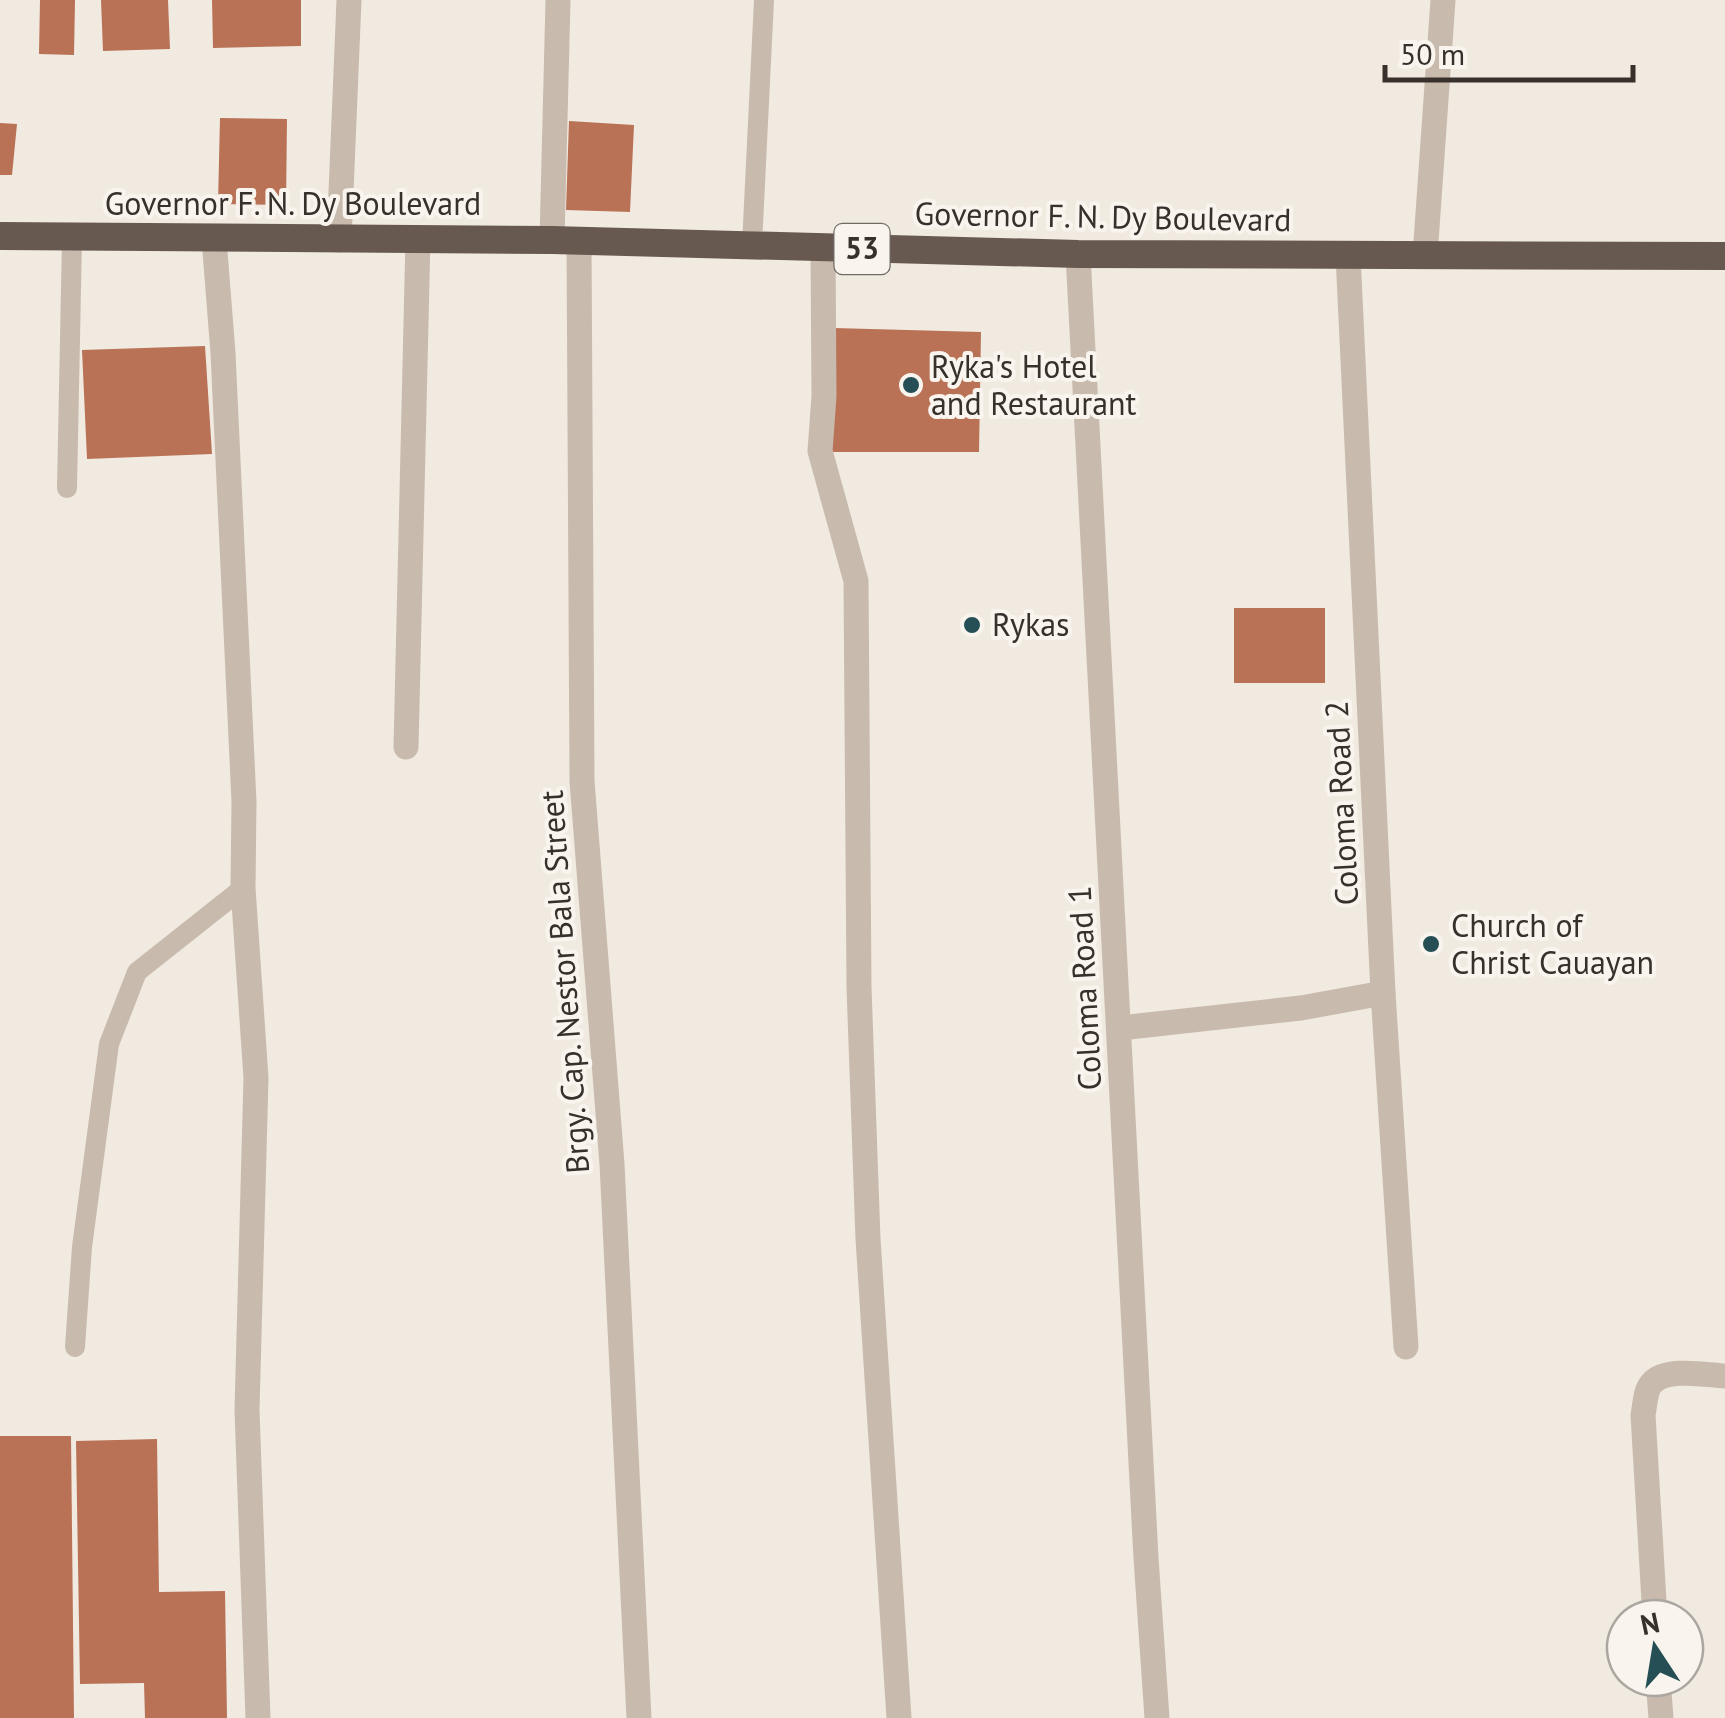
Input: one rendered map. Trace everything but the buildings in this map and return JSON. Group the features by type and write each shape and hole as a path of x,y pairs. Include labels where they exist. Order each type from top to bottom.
{"highway":[{"name":"Governor F. N. Dy Boulevard","path":"0,236 566,240 1078,254 1725,256"}],"street":[{"path":"339,240 349,0"},
{"name":"Brgy. Cap. Nestor Bala Street","path":"558,0 582,780 612,1164 639,1718"},
{"path":"1425,256 1443,0"},
{"path":"406,746 418,238"},
{"path":"214,240 244,802 243,888 256,1078 246,1410 258,1718"},
{"path":"823,248 822,466 850,550 856,581 859,987 868,1239 899,1718"},
{"name":"Coloma Road 1","path":"1078,254 1146,1558 1158,1718"},
{"name":"Coloma Road 2","path":"1348,255 1383,992 1406,1347"},
{"path":"1120,1028 1301,1008 1383,992"},
{"path":"1654,1598 1643,1415 1646,1396 1652,1383 1664,1376 1725,1376"}],"lane":[{"path":"752,245 764,0"},
{"path":"67,488 72,239"},
{"path":"75,1347 82,1246 109,1044 137,972 243,888"}],"place":[{"name":"Ryka's Hotel and Restaurant","path":"911,385"},
{"name":"Rykas","path":"972,625"},
{"name":"Church of Christ Cauayan","path":"1431,944"}]}
